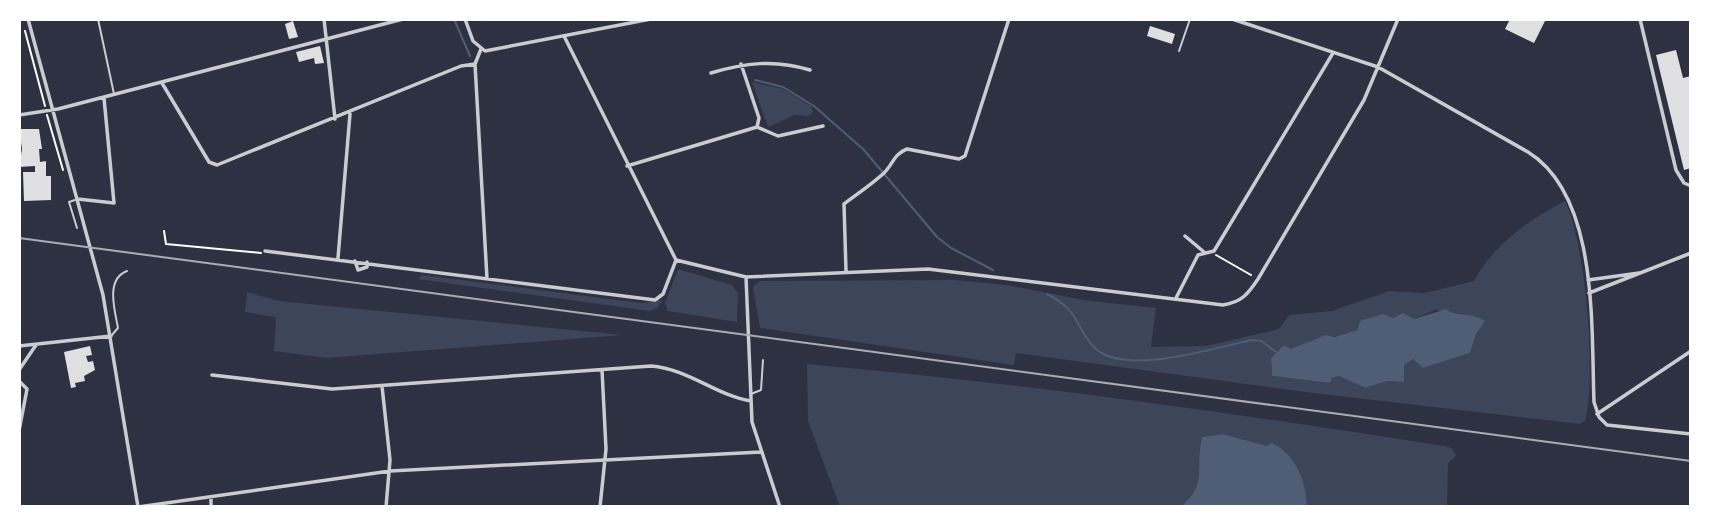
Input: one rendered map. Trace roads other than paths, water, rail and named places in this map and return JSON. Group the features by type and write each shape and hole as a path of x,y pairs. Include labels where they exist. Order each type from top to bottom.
{"street":[{"path":"28,19 50,111 78,200 111,336 138,507 390,471 761,452"},
{"path":"324,19 335,119"},
{"path":"19,115 50,111 403,19"},
{"path":"465,19 473,41 481,50"},
{"path":"481,50 565,38 651,19"},
{"path":"846,271 844,204 857,197 880,177 896,156 907,149 959,159 967,153 1009,19"},
{"path":"1233,19 1378,67 1528,152 1552,171 1574,212 1587,281 1597,414 1609,426 1691,434"},
{"path":"676,260 746,277 928,269 1223,305 1236,303 1245,298 1364,100 1398,19"},
{"path":"1640,19 1676,170 1684,183 1691,186"},
{"path":"265,251 355,260 655,300 663,294 676,260 565,38"},
{"path":"481,50 475,64 487,279"},
{"path":"1176,298 1198,255 1204,251 1214,251 1333,52"},
{"path":"162,83 209,162 217,165 350,114 461,66 475,64"},
{"path":"741,64 759,118 757,127"},
{"path":"710,73 741,64 795,65 810,70"},
{"path":"78,200 114,203 104,97"},
{"path":"338,258 350,114"},
{"path":"628,166 757,127 778,136 823,126"},
{"path":"903,141 907,149"},
{"path":"1185,236 1204,251"},
{"path":"1588,293 1691,253"},
{"path":"355,260 358,270 367,267 367,262"},
{"path":"1587,281 1641,273"},
{"path":"746,277 753,426 780,507"},
{"path":"19,346 111,336"},
{"path":"19,370 36,345"},
{"path":"1597,414 1691,351"},
{"path":"212,375 314,389 651,366 693,376 730,397 751,401"},
{"path":"600,507 606,461 602,370"},
{"path":"19,381 27,389 19,431"},
{"path":"382,386 390,471 386,507"},
{"path":"211,497 211,507"}],"lane":[{"path":"98,19 114,95"},
{"path":"1179,51 1190,19"},
{"path":"77,228 69,202 78,200"},
{"path":"111,336 118,328 113,292 119,277 127,271"},
{"path":"751,394 761,390 762,360"}],"waterway":[{"path":"454,19 470,56"},
{"path":"755,80 783,87 814,106 864,150 937,237 951,248 993,270"},
{"path":"1047,294 1066,306 1093,346 1106,355 1124,360 1169,358 1251,340 1261,341 1276,352"}],"railway":[{"path":"19,238 1691,461"}]}
